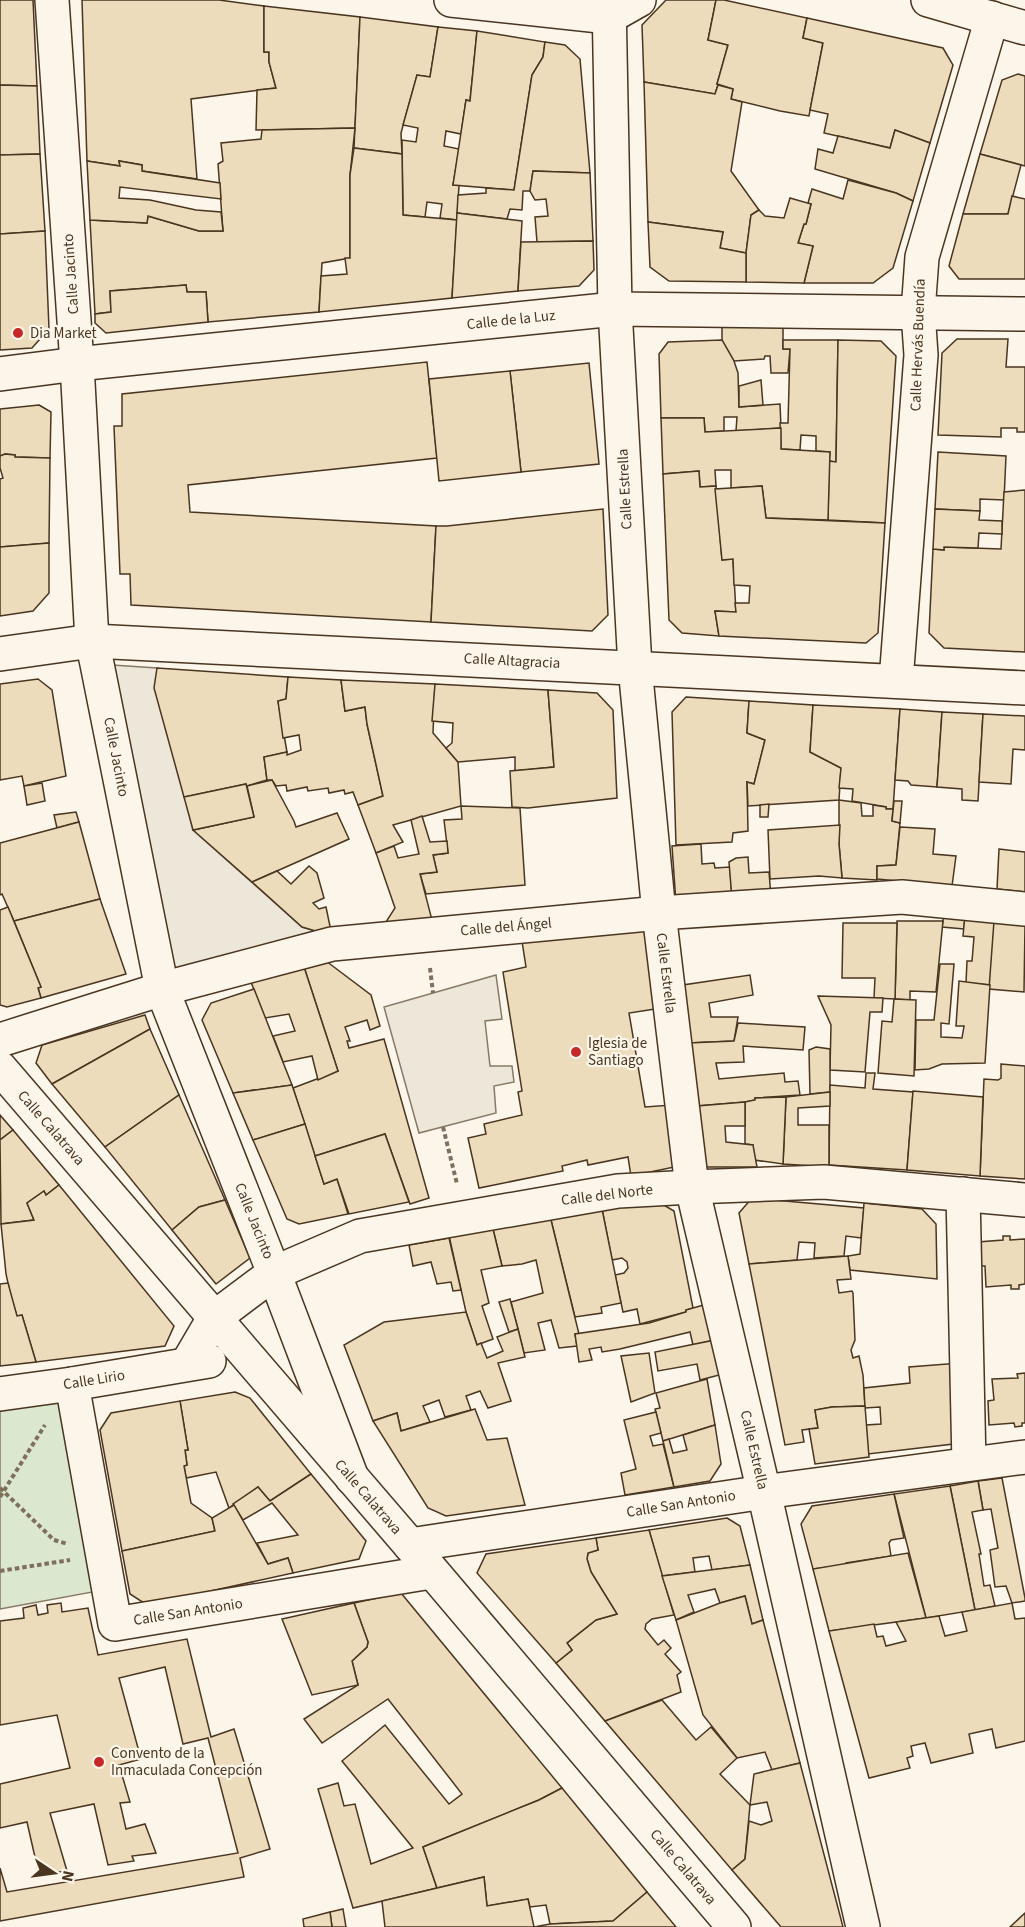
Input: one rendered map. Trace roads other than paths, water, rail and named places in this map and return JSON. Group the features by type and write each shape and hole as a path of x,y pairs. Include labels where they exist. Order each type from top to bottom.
{"street":[{"name":"Calle Jacinto","path":"52,0 77,364 92,641 162,988 352,1478"},
{"path":"451,0 609,9 639,0"},
{"path":"928,0 1025,28"},
{"name":"Calle Estrella","path":"609,9 615,309 635,667 658,912 692,1187 863,1927"},
{"name":"Calle Hervás Buendía","path":"896,681 921,355 918,312 922,257 992,18"},
{"name":"Calle de la Luz","path":"0,374 77,364 615,309 1025,314"},
{"name":"Calle Altagracia","path":"0,654 92,641 1025,688"},
{"name":"Calle del Ángel","path":"0,1040 162,988 332,944 658,912 902,897 1025,909"},
{"name":"Calle Calatrava","path":"0,1068 410,1545 734,1927"},
{"name":"Calle del Norte","path":"214,1318 274,1273 360,1236 618,1191 824,1182 1025,1200"},
{"path":"963,1194 969,1464"},
{"path":"187,1365 214,1318"},
{"name":"Calle Lirio","path":"0,1394 245,1354"},
{"name":"Calle San Antonio","path":"72,1384 115,1624 431,1572"},
{"name":"Calle San Antonio","path":"410,1545 764,1492 1025,1457"}],"place":[{"name":"Dia Market","path":"18,333"},
{"name":"Iglesia de Santiago","path":"576,1052"},
{"name":"Convento de la Inmaculada Concepción","path":"99,1762"}]}
